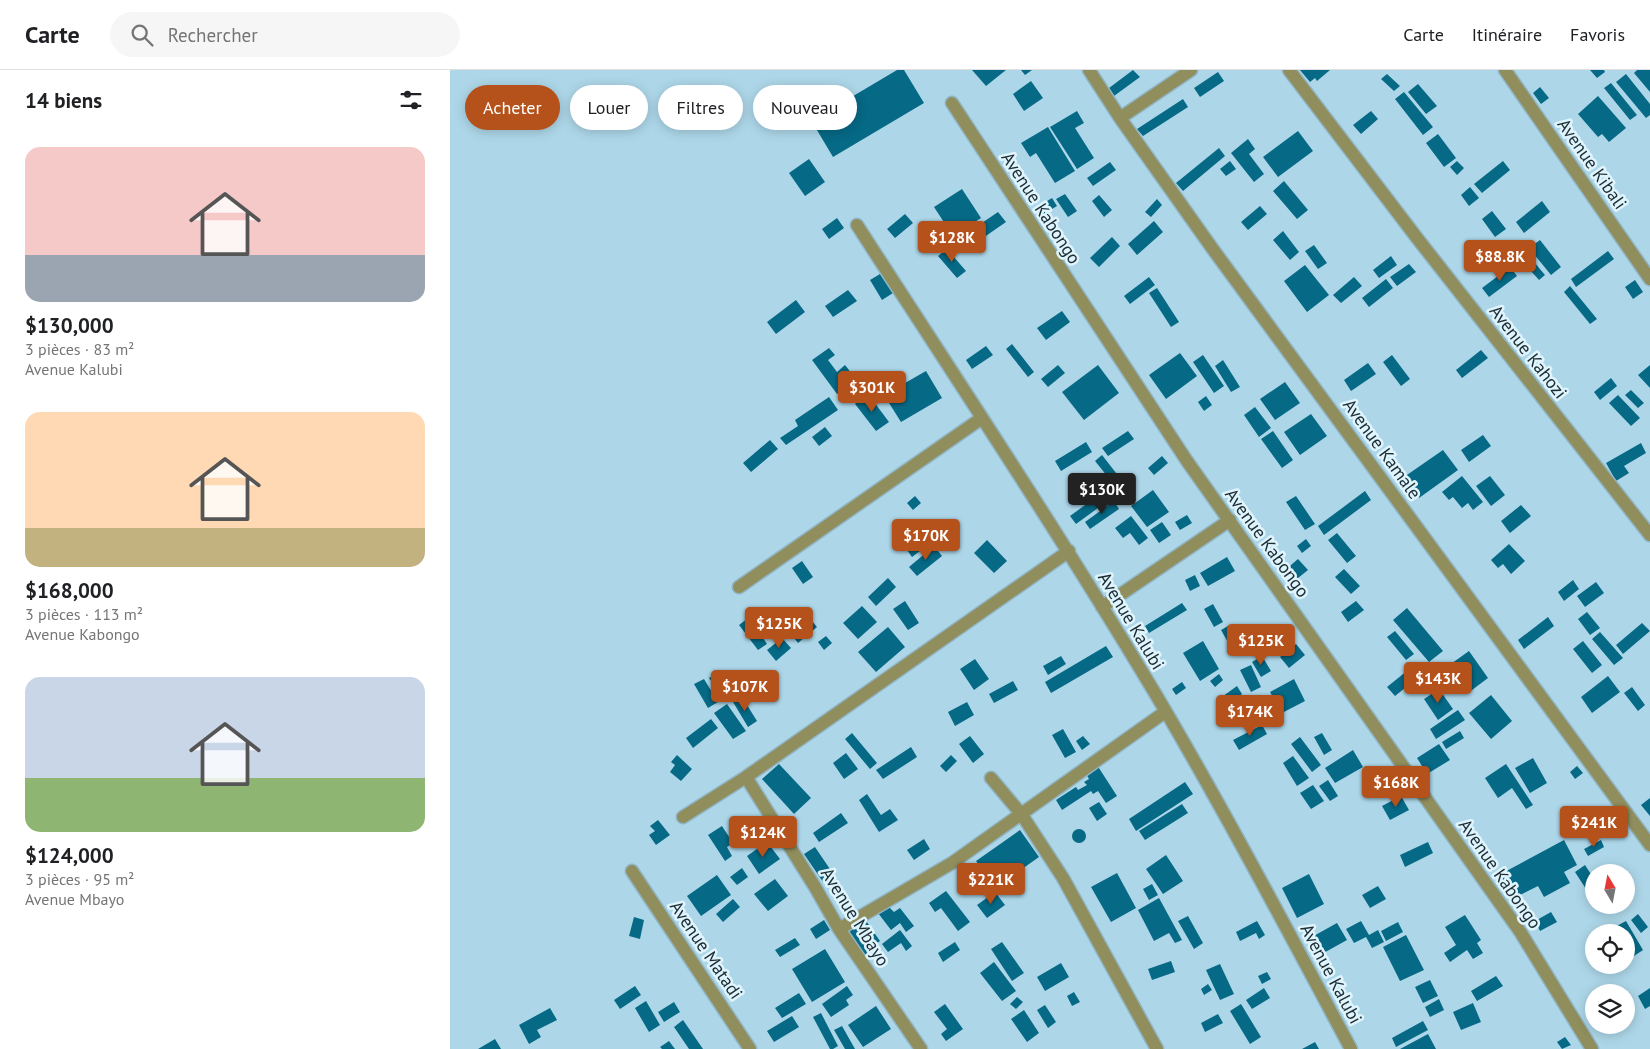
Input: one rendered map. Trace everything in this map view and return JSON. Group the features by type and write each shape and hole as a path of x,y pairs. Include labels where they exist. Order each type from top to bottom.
{"street":[{"name":"Avenue Kamale","path":"1090,70 1120,118 1650,845"},
{"path":"1120,118 1191,70"},
{"name":"Avenue Kahozi","path":"1289,70 1429,253 1650,535"},
{"name":"Avenue Kibali","path":"1505,70 1650,279"},
{"name":"Avenue Kabongo","path":"952,103 1133,380 1522,934 1592,1049"},
{"name":"Avenue Kalubi","path":"857,225 1068,552 1165,712 1263,885 1351,1049"},
{"path":"739,587 982,418"},
{"path":"1102,607 1230,520"},
{"path":"683,817 746,777 1068,552"},
{"path":"839,929 952,863 1165,712"},
{"name":"Avenue Mbayo","path":"746,777 839,929 921,1049"},
{"path":"991,778 1022,815 1064,878 1157,1049"},
{"name":"Avenue Matadi","path":"632,871 750,1049"}],"building":[{"path":"897,70 904,70 924,103 833,157 817,130 857,130 857,94"},
{"path":"972,70 1006,70 986,86"},
{"path":"1021,70 1032,70 1025,75"},
{"path":"1133,70 1140,77 1114,96 1109,88"},
{"path":"1300,70 1330,70 1317,81 1315,78 1310,82"},
{"path":"1590,70 1604,70 1605,72 1597,78"},
{"path":"1637,70 1650,70 1650,92 1634,73"},
{"path":"1218,72 1224,81 1200,97 1194,88"},
{"path":"1387,74 1400,86 1394,91 1381,79"},
{"path":"1626,74 1650,104 1650,115 1646,118 1616,82"},
{"path":"1031,81 1043,98 1024,111 1013,94"},
{"path":"1611,83 1637,115 1630,120 1604,88"},
{"path":"1418,84 1437,106 1426,114 1408,92"},
{"path":"1540,87 1549,98 1541,104 1533,93"},
{"path":"1404,92 1433,127 1423,135 1395,99"},
{"path":"1598,96 1626,128 1609,142 1602,134 1598,137 1578,114"},
{"path":"1183,99 1188,107 1143,136 1137,129"},
{"path":"1077,111 1084,123 1075,128 1094,158 1077,169 1050,127"},
{"path":"1371,111 1378,119 1361,134 1353,125"},
{"path":"1048,127 1075,171 1055,183 1036,153 1030,157 1021,143"},
{"path":"1298,131 1313,151 1278,177 1263,157"},
{"path":"1438,134 1456,158 1444,167 1426,143"},
{"path":"1248,139 1255,149 1249,154 1264,174 1254,182 1231,153"},
{"path":"1219,148 1225,156 1183,191 1176,183"},
{"path":"809,159 825,182 805,196 789,173"},
{"path":"1230,161 1236,169 1226,176 1220,169"},
{"path":"1457,161 1464,168 1457,175 1450,167"},
{"path":"1503,161 1510,170 1482,193 1474,184"},
{"path":"1110,162 1116,170 1093,186 1087,178"},
{"path":"1284,181 1308,210 1297,219 1273,191"},
{"path":"1470,187 1479,198 1469,206 1461,195"},
{"path":"962,189 981,218 953,236 934,207"},
{"path":"1065,194 1077,211 1068,217 1056,199"},
{"path":"1099,195 1112,210 1104,217 1092,201"},
{"path":"1052,198 1057,206 1039,217 1034,209"},
{"path":"1157,199 1162,205 1151,217 1145,212"},
{"path":"1542,201 1550,212 1524,233 1516,222"},
{"path":"1260,206 1267,214 1248,230 1241,222"},
{"path":"1492,211 1506,229 1495,237 1482,219"},
{"path":"998,212 1006,222 980,240 973,229"},
{"path":"905,214 913,223 895,238 887,229"},
{"path":"837,218 844,228 829,239 822,229"},
{"path":"1154,221 1163,232 1137,255 1128,244"},
{"path":"1283,231 1299,252 1290,260 1273,240"},
{"path":"1112,237 1120,246 1099,267 1090,258"},
{"path":"1540,240 1561,267 1551,275 1529,248"},
{"path":"1314,245 1327,263 1318,269 1305,251"},
{"path":"947,249 966,271 957,278 938,256"},
{"path":"1608,251 1614,259 1576,287 1571,279"},
{"path":"1391,256 1397,265 1379,278 1373,270"},
{"path":"1529,256 1545,275 1539,280 1522,261"},
{"path":"1409,264 1416,272 1397,286 1390,277"},
{"path":"1305,265 1329,295 1307,312 1284,281"},
{"path":"1510,267 1517,276 1489,297 1482,288"},
{"path":"880,274 893,293 882,300 870,280"},
{"path":"1149,277 1155,285 1130,304 1124,296"},
{"path":"1354,277 1362,286 1341,303 1333,295"},
{"path":"1386,279 1393,288 1369,307 1362,298"},
{"path":"1635,280 1643,292 1633,299 1625,287"},
{"path":"1570,286 1597,319 1590,324 1564,292"},
{"path":"1157,288 1179,322 1171,327 1149,293"},
{"path":"848,290 857,301 833,317 825,306"},
{"path":"796,300 805,312 776,334 767,322"},
{"path":"1062,311 1070,322 1046,340 1037,328"},
{"path":"1012,344 1034,372 1028,377 1006,349"},
{"path":"986,346 993,355 972,369 966,360"},
{"path":"829,348 835,355 828,360 837,372 845,365 856,379 837,394 812,360"},
{"path":"1481,350 1488,358 1462,378 1456,370"},
{"path":"1180,353 1197,376 1166,399 1149,375"},
{"path":"1203,355 1224,386 1214,393 1193,362"},
{"path":"1392,355 1410,379 1401,386 1383,362"},
{"path":"1223,360 1240,387 1231,392 1215,366"},
{"path":"1368,363 1376,374 1351,391 1344,380"},
{"path":"1058,365 1065,373 1048,387 1041,379"},
{"path":"1098,365 1119,393 1084,420 1062,392"},
{"path":"1650,365 1650,388 1638,375"},
{"path":"926,371 942,398 901,422 884,395"},
{"path":"1611,378 1617,386 1600,400 1594,392"},
{"path":"1285,382 1300,403 1275,420 1260,399"},
{"path":"1631,390 1644,403 1638,408 1625,395"},
{"path":"868,394 889,422 876,431 855,404"},
{"path":"1618,395 1640,418 1631,426 1609,403"},
{"path":"1206,396 1212,405 1204,411 1198,402"},
{"path":"829,397 838,410 786,445 780,438 798,426 795,420"},
{"path":"1255,407 1271,428 1259,437 1244,415"},
{"path":"1311,414 1327,436 1300,455 1284,432"},
{"path":"825,427 832,436 819,446 812,437"},
{"path":"1128,431 1134,439 1108,456 1102,448"},
{"path":"1273,431 1293,460 1282,468 1261,439"},
{"path":"1483,435 1491,446 1469,462 1461,450"},
{"path":"770,440 778,449 751,472 743,463"},
{"path":"1086,442 1092,452 1061,471 1055,461"},
{"path":"1641,443 1646,453 1624,466 1629,473 1616,481 1606,463"},
{"path":"1443,450 1458,470 1419,498 1404,477"},
{"path":"1102,455 1127,487 1120,492 1095,461"},
{"path":"1162,456 1168,463 1154,475 1148,468"},
{"path":"1462,476 1483,502 1473,510 1468,503 1462,508 1453,497 1449,500 1442,492"},
{"path":"1490,476 1505,495 1491,506 1476,486"},
{"path":"1153,490 1169,512 1147,527 1131,506"},
{"path":"1365,491 1371,500 1324,535 1318,526"},
{"path":"1103,492 1109,500 1076,524 1070,516"},
{"path":"915,496 921,503 913,510 907,503"},
{"path":"1296,496 1315,524 1305,530 1286,502"},
{"path":"1114,501 1119,509 1090,529 1085,522"},
{"path":"1521,505 1531,516 1510,533 1501,521"},
{"path":"1187,515 1192,523 1180,530 1175,522"},
{"path":"1131,516 1148,538 1139,545 1130,533 1123,538 1115,528"},
{"path":"1162,522 1171,535 1159,543 1150,530"},
{"path":"922,528 932,542 912,557 902,543"},
{"path":"1337,533 1356,556 1347,563 1328,540"},
{"path":"1306,539 1311,546 1302,553 1297,546"},
{"path":"987,540 1007,561 994,573 974,553"},
{"path":"1509,544 1525,561 1511,574 1503,564 1498,568 1491,560"},
{"path":"934,546 942,556 917,576 909,567"},
{"path":"1227,557 1235,571 1208,586 1200,573"},
{"path":"1298,559 1308,570 1293,582 1284,571"},
{"path":"802,561 813,577 803,584 792,568"},
{"path":"1344,569 1360,586 1351,594 1335,577"},
{"path":"1195,575 1200,586 1190,591 1185,580"},
{"path":"888,578 896,587 876,606 868,597"},
{"path":"1573,580 1579,589 1564,601 1558,592"},
{"path":"1596,582 1604,593 1585,607 1577,596"},
{"path":"905,601 919,623 908,630 893,609"},
{"path":"1356,601 1364,610 1348,622 1341,612"},
{"path":"1182,603 1187,610 1149,633 1145,626"},
{"path":"1213,604 1223,622 1214,627 1204,609"},
{"path":"862,606 877,622 858,639 843,623"},
{"path":"800,607 817,627 798,643 781,622"},
{"path":"1407,608 1443,651 1429,662 1393,620"},
{"path":"1587,612 1600,628 1590,635 1578,619"},
{"path":"752,615 767,635 763,638 767,644 758,650 739,625"},
{"path":"1548,617 1554,626 1524,649 1518,640"},
{"path":"1642,623 1650,631 1623,654 1616,645"},
{"path":"1230,625 1237,637 1243,634 1249,645 1234,653 1221,630"},
{"path":"888,627 905,647 876,672 858,652"},
{"path":"1395,631 1414,654 1406,660 1387,637"},
{"path":"1600,632 1623,658 1614,665 1592,639"},
{"path":"826,636 832,643 824,650 818,642"},
{"path":"782,638 791,648 776,661 767,650"},
{"path":"1203,641 1219,669 1200,681 1183,653"},
{"path":"1583,641 1602,665 1592,673 1573,649"},
{"path":"1296,644 1305,655 1289,668 1280,657"},
{"path":"1106,646 1113,657 1051,693 1045,682"},
{"path":"1469,651 1488,678 1468,693 1448,666"},
{"path":"1061,656 1066,664 1048,675 1043,666"},
{"path":"1262,656 1271,671 1261,677 1252,662"},
{"path":"975,659 989,679 974,690 960,669"},
{"path":"1251,665 1261,687 1251,692 1240,670"},
{"path":"1413,666 1420,676 1395,696 1387,687"},
{"path":"720,671 735,693 724,700 709,678"},
{"path":"1219,674 1223,680 1215,687 1210,681"},
{"path":"1608,676 1620,692 1592,713 1581,697"},
{"path":"704,679 718,702 708,708 694,684"},
{"path":"1294,679 1305,701 1282,713 1270,692"},
{"path":"1013,681 1018,690 994,703 989,694"},
{"path":"1182,682 1186,688 1176,695 1172,689"},
{"path":"1237,686 1242,694 1225,707 1219,699"},
{"path":"1632,687 1645,705 1638,711 1624,693"},
{"path":"1439,689 1453,709 1438,720 1424,699"},
{"path":"1491,695 1512,721 1491,739 1469,713"},
{"path":"742,697 757,721 748,727 733,702"},
{"path":"1267,697 1273,714 1263,717 1257,700"},
{"path":"967,702 974,715 955,726 948,712"},
{"path":"727,704 746,731 733,739 714,713"},
{"path":"1458,710 1465,720 1436,739 1430,729"},
{"path":"711,719 718,728 693,748 686,738"},
{"path":"1262,725 1267,734 1239,750 1233,740"},
{"path":"1063,729 1076,752 1065,758 1052,735"},
{"path":"1460,731 1464,738 1446,749 1442,742"},
{"path":"852,733 877,763 870,769 845,739"},
{"path":"1322,733 1332,750 1324,755 1314,737"},
{"path":"970,736 984,754 973,763 959,744"},
{"path":"1083,736 1090,744 1082,750 1076,741"},
{"path":"1300,737 1321,765 1312,772 1291,744"},
{"path":"1439,744 1450,760 1427,774 1417,758"},
{"path":"911,747 917,757 883,779 876,770"},
{"path":"1353,750 1363,767 1335,783 1325,768"},
{"path":"846,753 858,769 844,779 833,763"},
{"path":"677,755 692,769 681,781 670,772 675,765 671,762"},
{"path":"951,755 957,761 946,772 940,766"},
{"path":"1293,756 1309,778 1297,786 1283,763"},
{"path":"1533,758 1547,783 1530,793 1515,768"},
{"path":"779,764 811,798 794,814 762,779"},
{"path":"1506,764 1533,805 1526,809 1512,788 1498,798 1485,778"},
{"path":"1097,765 1117,796 1106,803 1098,791 1093,794 1091,791 1062,810 1056,800 1076,787 1078,790 1087,785 1084,782 1089,779 1085,772"},
{"path":"1577,766 1583,773 1575,779 1570,772"},
{"path":"1328,780 1338,796 1330,801 1319,786"},
{"path":"1185,782 1193,794 1136,831 1129,819"},
{"path":"1313,785 1324,801 1311,809 1300,793"},
{"path":"867,794 881,815 890,809 898,820 879,832 859,800"},
{"path":"1401,796 1409,810 1390,820 1382,806"},
{"path":"1650,798 1650,816 1641,805"},
{"path":"1099,802 1107,814 1097,821 1089,808"},
{"path":"1182,804 1188,813 1145,840 1139,831"},
{"path":"841,813 848,823 819,842 813,833"},
{"path":"658,820 670,835 656,845 649,835 655,831 650,826"},
{"path":"722,826 733,843 727,847 732,856 725,861 708,835"},
{"path":"1076,829 1082,829 1086,836 1082,843 1076,843 1072,839 1072,833"},
{"path":"1020,830 1039,857 995,888 976,861"},
{"path":"924,839 930,849 914,860 907,850"},
{"path":"1564,840 1577,865 1564,872 1570,883 1544,897 1538,886 1512,899 1499,875"},
{"path":"1601,840 1604,847 1588,856 1584,849"},
{"path":"767,842 780,859 759,874 747,856"},
{"path":"1428,842 1433,853 1405,867 1400,855"},
{"path":"815,847 834,875 823,882 804,854"},
{"path":"1166,855 1183,881 1163,894 1146,869"},
{"path":"1585,865 1585,887 1575,872"},
{"path":"742,868 748,877 737,885 730,877"},
{"path":"1117,873 1136,908 1111,922 1091,887"},
{"path":"1309,874 1324,904 1297,918 1282,888"},
{"path":"717,875 731,895 701,916 687,896"},
{"path":"775,879 788,896 768,911 754,894"},
{"path":"1152,884 1158,895 1149,900 1143,889"},
{"path":"1378,886 1386,899 1370,908 1362,895"},
{"path":"946,891 970,922 958,931 941,908 935,912 929,903"},
{"path":"995,892 1005,905 987,918 977,905"},
{"path":"1159,898 1182,940 1175,943 1169,933 1154,941 1138,910"},
{"path":"733,899 740,907 723,922 716,914"},
{"path":"888,906 894,912 900,908 914,926 906,932 900,923 891,930 878,913"},
{"path":"1551,912 1557,922 1540,931 1535,921"},
{"path":"1638,914 1648,927 1641,933 1631,920"},
{"path":"1465,915 1481,940 1477,943 1483,953 1473,959 1467,950 1450,962 1444,953 1456,945 1445,927"},
{"path":"1188,916 1203,943 1194,949 1178,921"},
{"path":"634,917 644,920 640,939 629,936"},
{"path":"864,918 880,941 873,946 878,954 868,960 847,930"},
{"path":"824,920 830,930 816,939 810,929"},
{"path":"1257,921 1265,935 1259,939 1256,933 1240,941 1236,932"},
{"path":"1361,921 1369,935 1378,930 1384,942 1372,948 1366,937 1354,943 1346,929"},
{"path":"1398,922 1403,932 1386,941 1381,931"},
{"path":"1337,923 1347,940 1320,955 1310,938"},
{"path":"900,930 912,946 906,951 901,943 888,952 882,944"},
{"path":"1406,935 1424,970 1400,981 1383,947"},
{"path":"1635,936 1643,950 1635,955"},
{"path":"795,938 800,945 780,957 775,950"},
{"path":"955,942 960,950 943,962 938,953"},
{"path":"1002,942 1024,973 1012,981 991,949"},
{"path":"825,949 845,982 812,1002 792,969"},
{"path":"1171,961 1175,972 1152,980 1148,969"},
{"path":"994,962 1016,991 1002,1001 980,973"},
{"path":"1061,963 1069,977 1045,991 1037,977"},
{"path":"1220,964 1234,994 1220,1000 1206,970"},
{"path":"1267,972 1271,979 1262,984 1258,976"},
{"path":"1496,976 1503,986 1477,1001 1471,991"},
{"path":"1430,980 1438,996 1423,1003 1415,987"},
{"path":"1208,984 1212,990 1204,995 1201,989"},
{"path":"635,986 641,995 620,1009 614,1000"},
{"path":"847,986 853,995 846,1000 849,1005 831,1017 822,1004"},
{"path":"1264,988 1270,998 1252,1009 1246,1000"},
{"path":"1650,988 1650,1006 1645,1009 1638,996"},
{"path":"1074,992 1080,1002 1072,1006 1067,996"},
{"path":"799,993 806,1004 782,1018 775,1008"},
{"path":"1017,997 1023,1002 1016,1009 1010,1004"},
{"path":"1439,999 1444,1010 1430,1017 1425,1007"},
{"path":"646,1001 660,1025 649,1032 635,1008"},
{"path":"674,1002 680,1012 664,1022 658,1012"},
{"path":"1473,1003 1481,1022 1461,1030 1453,1012"},
{"path":"945,1004 963,1029 946,1041 941,1034 947,1029 934,1012"},
{"path":"1241,1004 1261,1037 1250,1044 1230,1011"},
{"path":"1045,1005 1056,1022 1048,1028 1037,1010"},
{"path":"876,1006 891,1029 863,1047 848,1025"},
{"path":"550,1008 557,1020 537,1030 541,1037 529,1044 519,1025"},
{"path":"1024,1010 1039,1033 1027,1042 1011,1019"},
{"path":"821,1013 838,1046 833,1049 830,1049 813,1017"},
{"path":"1218,1014 1223,1023 1205,1032 1201,1023"},
{"path":"792,1016 799,1027 774,1042 767,1031"},
{"path":"683,1020 703,1049 689,1049 674,1027"},
{"path":"1423,1021 1428,1030 1396,1047 1392,1038"},
{"path":"842,1026 855,1049 845,1049 834,1030"},
{"path":"1428,1034 1436,1049 1400,1049"},
{"path":"1565,1037 1571,1045 1562,1049 1557,1042"},
{"path":"495,1039 501,1049 478,1049"},
{"path":"669,1041 675,1049 662,1049 660,1047"},
{"path":"1315,1042 1319,1049 1302,1049"}]}
